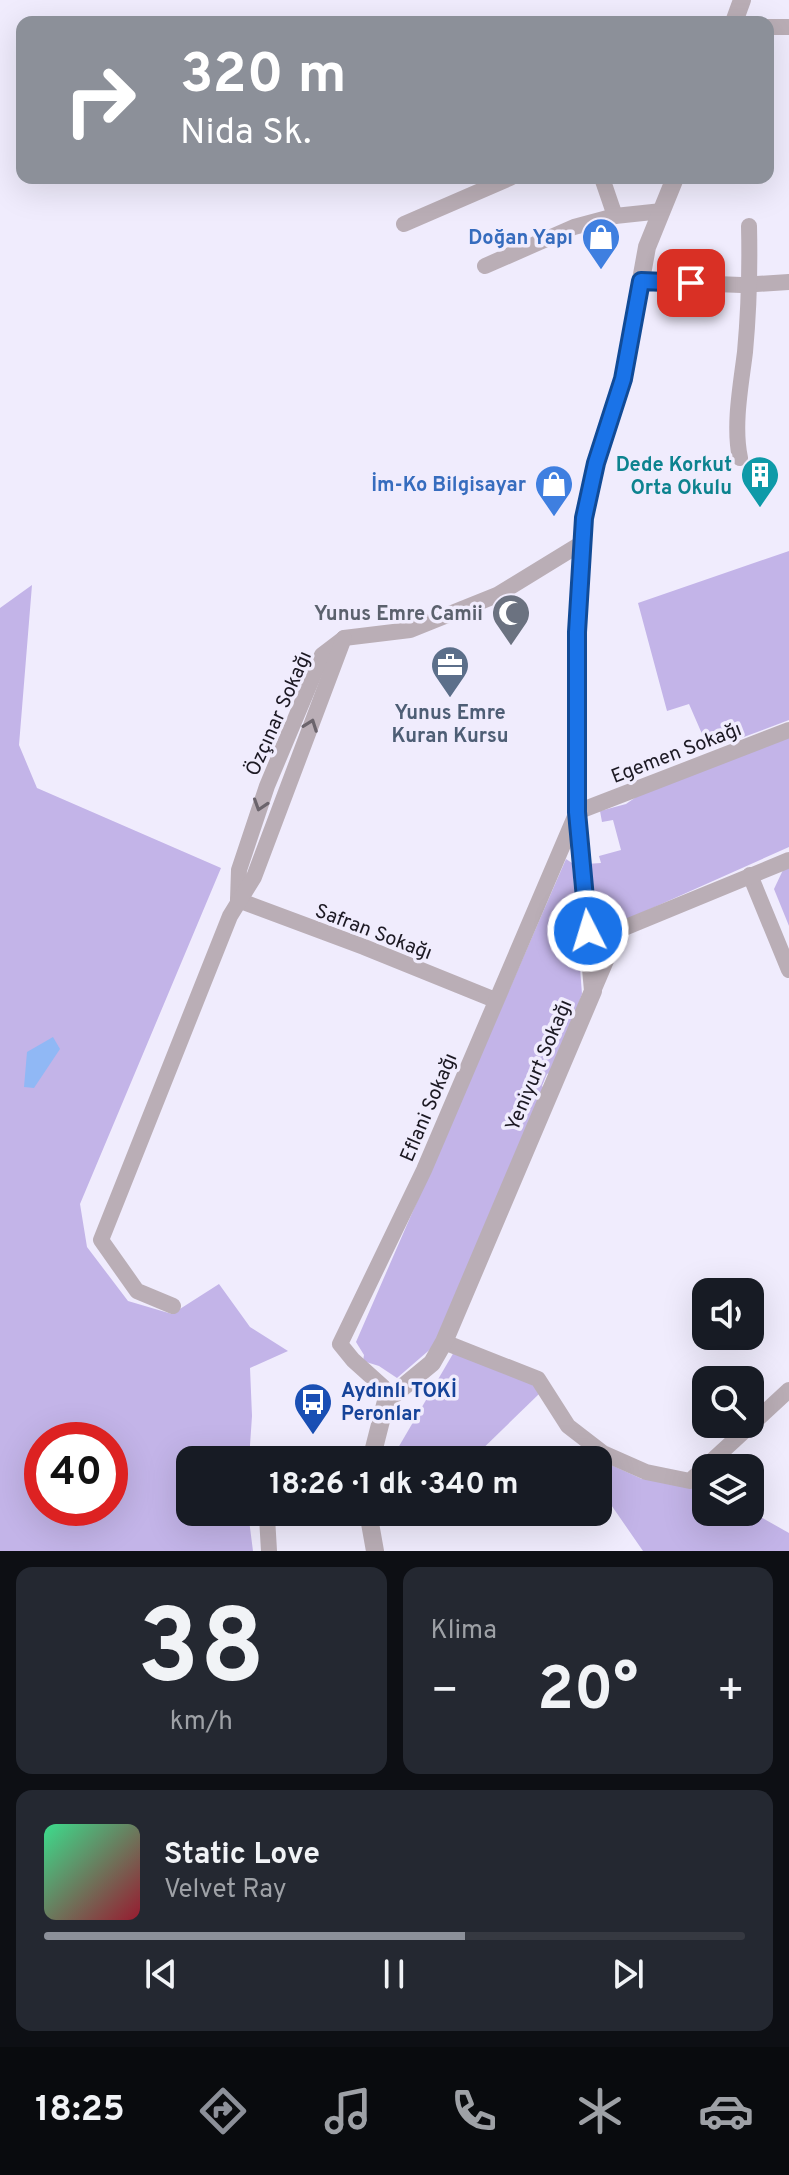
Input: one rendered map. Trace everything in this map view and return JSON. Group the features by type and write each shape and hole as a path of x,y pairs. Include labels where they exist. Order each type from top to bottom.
{"street":[{"path":"404,224 496,184"},
{"path":"604,184 615,216"},
{"name":"Yeniyurt Sokağı","path":"386,1401 432,1363 444,1342 593,991 577,812 577,632 584,518 596,463 623,379 647,247 673,184"},
{"path":"485,266 574,227 615,216 662,211"},
{"path":"740,458 740,395 751,284 749,226"},
{"path":"641,281 789,282"},
{"name":"Özçınar Sokağı","path":"173,1306 137,1291 101,1240 238,900 239,870 267,786 322,655 344,638 410,630 497,595 582,543"},
{"name":"Egemen Sokağı","path":"577,812 789,730"},
{"name":"Eflani Sokağı","path":"386,1401 383,1387 340,1344 424,1170 577,812"},
{"path":"593,991 619,930 789,860"},
{"path":"750,875 789,970"},
{"name":"Safran Sokağı","path":"238,900 495,1000"},
{"path":"444,1342 538,1379 568,1426 603,1453 646,1472 690,1481 789,1390"},
{"path":"375,1446 386,1401"},
{"path":"268,1526 269,1551"},
{"path":"371,1526 375,1551"}],"shaded area":[{"path":"789,551 789,720 709,750 689,704 667,711 638,603"},
{"path":"32,585 19,745 37,788 221,868 80,1204 87,1247 128,1301 172,1314 219,1284 250,1327 288,1351 250,1368 250,1446 176,1446 176,1526 250,1526 253,1551 0,1551 0,608"},
{"path":"789,736 789,847 630,918 615,926 599,950 595,950 586,864 601,863 599,856 621,850 613,820 602,822 600,811 626,804 639,795"},
{"path":"566,859 572,863 582,994 554,1071 547,1074 542,1086 545,1089 434,1346 397,1378 379,1366 363,1361 364,1355 356,1342"},
{"path":"789,868 789,926 774,889 783,870"},
{"path":"454,1352 532,1383 539,1394 485,1446 399,1446"},
{"path":"612,1465 642,1479 692,1481 692,1526 764,1526 764,1519 789,1533 789,1551 643,1551 612,1506"}],"water":[{"path":"53,1037 60,1049 34,1088 24,1087 27,1052"}],"place":[{"name":"Doğan Yapı","path":"601,271"},
{"name":"Dede Korkut Orta Okulu","path":"760,509"},
{"name":"İm-Ko Bilgisayar","path":"554,518"},
{"name":"Yunus Emre Camii","path":"511,647"},
{"name":"Yunus Emre Kuran Kursu","path":"450,699"},
{"name":"Aydınlı TOKİ Peronlar","path":"313,1436"}],"route":[{"path":"588,931 577,812 577,632 584,518 596,463 623,379 641,281 691,283"}]}
